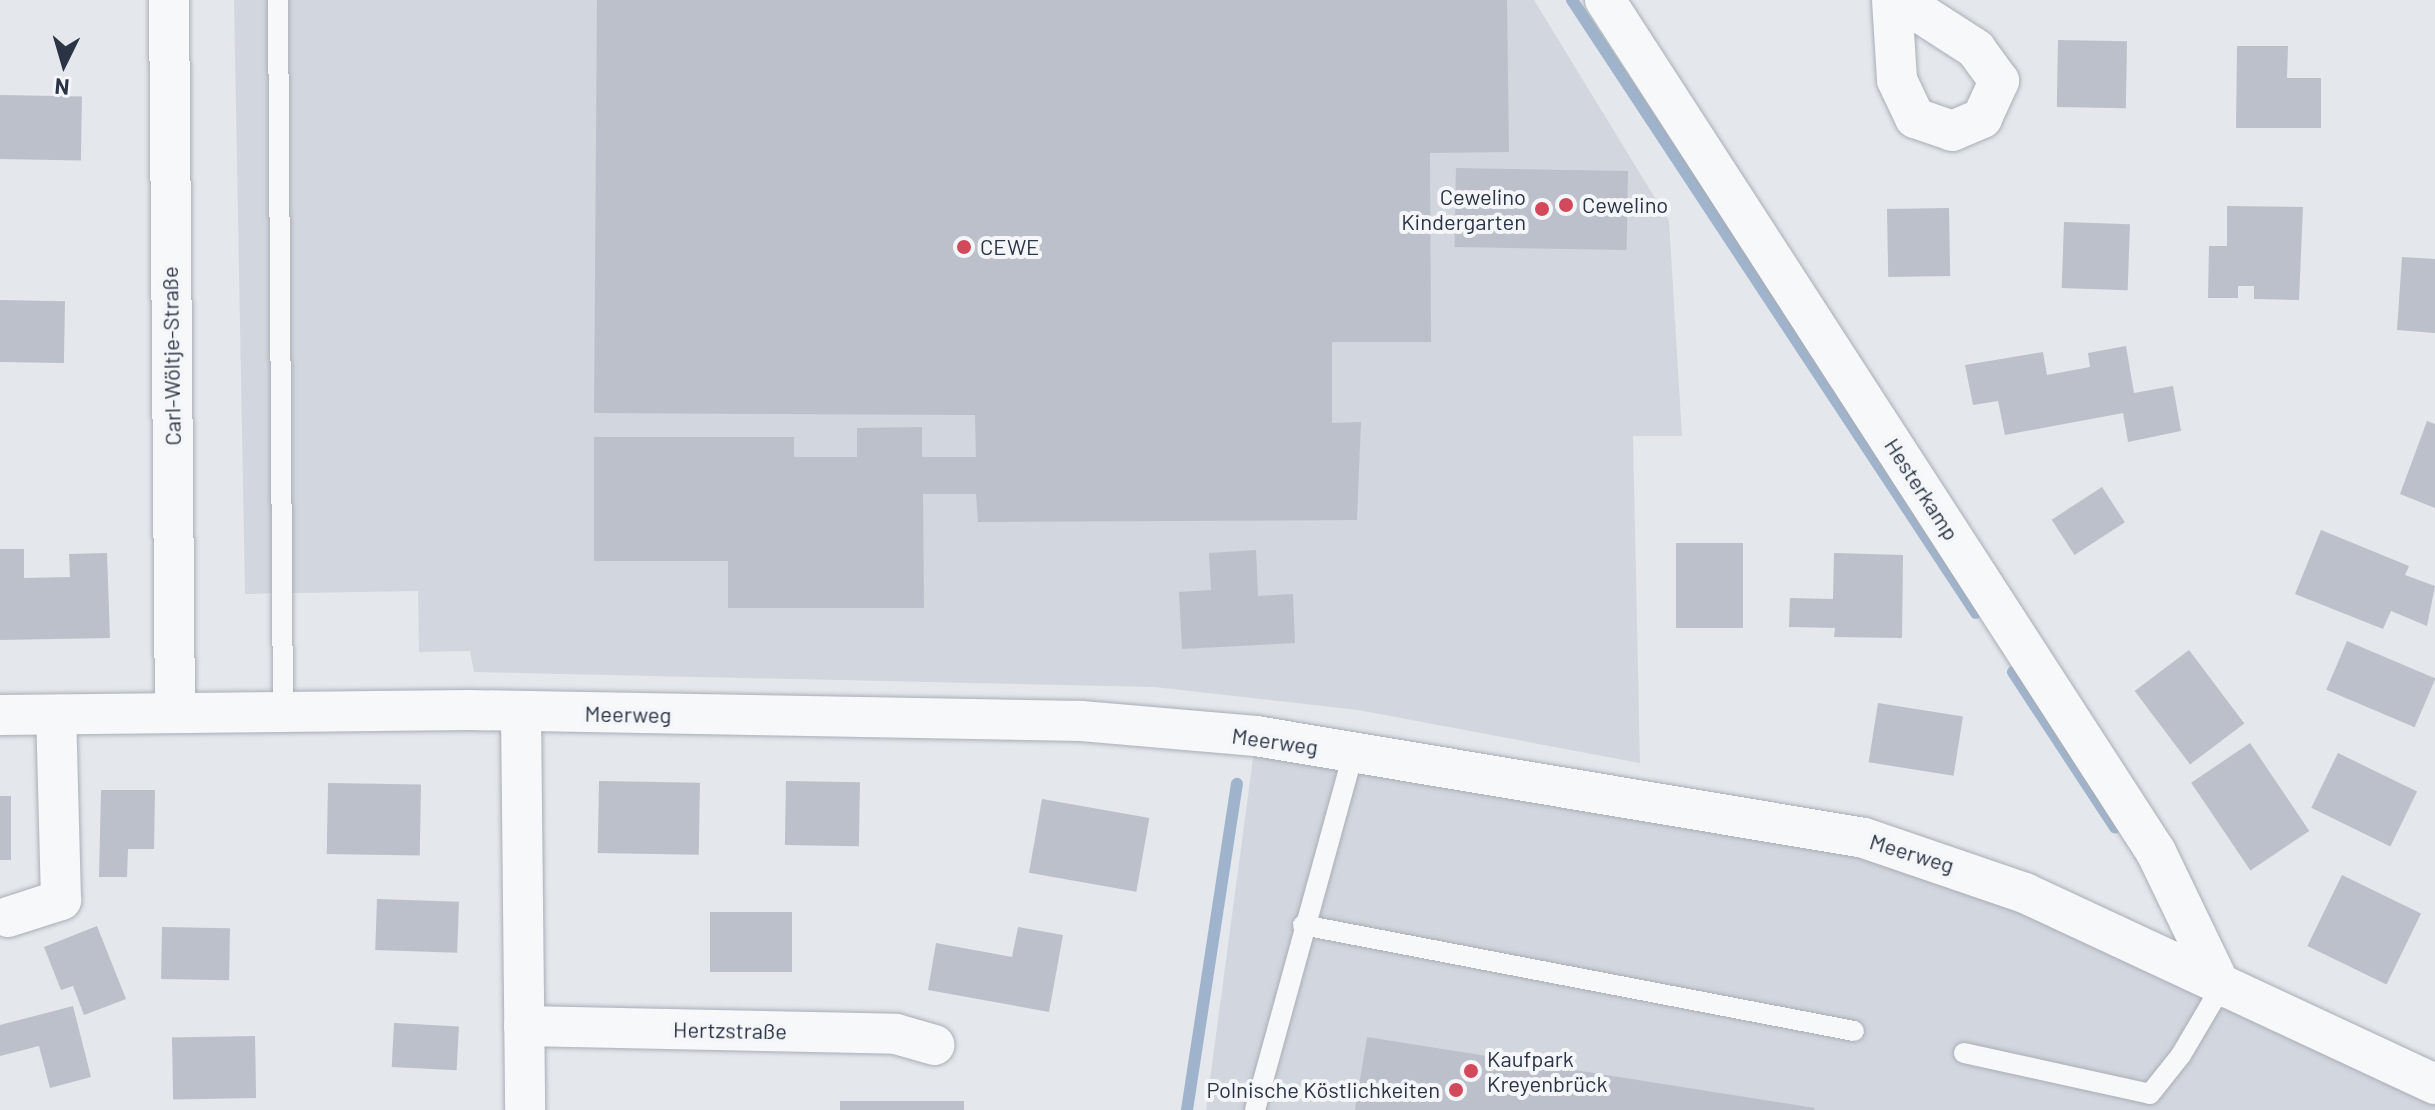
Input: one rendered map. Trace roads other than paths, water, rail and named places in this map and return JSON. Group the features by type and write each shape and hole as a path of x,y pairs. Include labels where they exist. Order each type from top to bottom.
{"street":[{"name":"Carl-Wöltje-Straße","path":"169,0 175,711"},
{"name":"Hesterkamp","path":"1605,0 2156,852 2221,987"},
{"path":"1892,0 1897,80 1915,118 1952,131 1982,118 1999,81 1984,59 1976,49 1900,0"},
{"name":"Meerweg","path":"0,715 175,711 521,712 1081,721 1256,736 1864,838 2025,893 2221,987 2435,1084"},
{"path":"521,712 525,1110"},
{"path":"8,917 61,900 56,715"},
{"name":"Hertzstraße","path":"524,1026 896,1034 934,1045"}],"lane":[{"path":"278,0 283,711"},
{"path":"1255,1110 1303,925 1353,753"},
{"path":"1303,925 1854,1031"},
{"path":"1964,1053 2150,1094 2181,1055 2221,987"}],"waterway":[{"path":"1572,0 1976,613"},
{"path":"2013,672 2115,827"},
{"path":"1187,1110 1237,784"}],"place":[{"name":"Cewelino","path":"1566,205"},
{"name":"Cewelino Kindergarten","path":"1542,209"},
{"name":"CEWE","path":"964,247"},
{"name":"Kaufpark Kreyenbrück","path":"1471,1071"},
{"name":"Polnische Köstlichkeiten","path":"1456,1090"}]}
